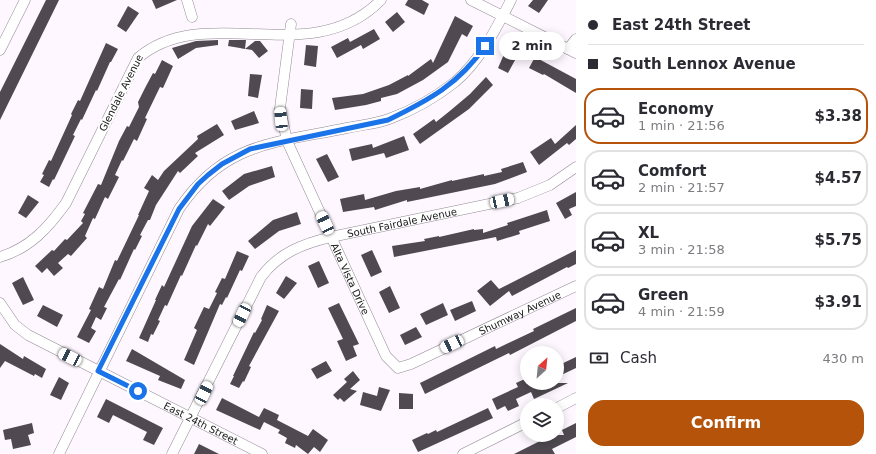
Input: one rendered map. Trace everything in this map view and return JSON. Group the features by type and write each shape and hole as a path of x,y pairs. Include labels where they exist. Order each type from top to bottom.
{"street":[{"path":"0,50 25,0"},
{"path":"187,0 187,18 203,14"},
{"name":"Alta Vista Drive","path":"381,0 363,14 341,22 324,25 287,23 280,108 287,141 386,356 398,368"},
{"path":"471,0 572,51 576,39"},
{"path":"59,454 98,371 179,209 198,184 222,164 236,155 250,149 388,120 422,103 455,82 467,69 491,38 511,0"},
{"name":"Glendale Avenue","path":"0,257 29,244 51,223 66,203 138,58 149,43 162,31"},
{"name":"South Fairdale Avenue","path":"172,454 255,289 267,270 290,250 304,244 331,237 518,198 550,185 576,167"},
{"name":"Shumway Avenue","path":"398,368 411,364 576,286"},
{"name":"East 24th Street","path":"0,303 15,325 28,335 262,454"},
{"path":"564,404 576,398"},
{"path":"463,454 520,426"}],"building":[{"path":"46,0 59,0 0,120 0,92"},
{"path":"152,0 177,0 156,9"},
{"path":"408,0 422,0 429,4 424,15 405,5"},
{"path":"533,0 548,0 539,13 528,6"},
{"path":"128,6 139,13 126,32 117,26"},
{"path":"397,12 405,22 393,32 385,22"},
{"path":"455,16 473,26 467,37 462,34 448,62 423,80 397,94 381,98 381,101 335,110 332,98 363,94 389,85 408,76 431,59 433,63"},
{"path":"374,29 380,39 363,49 361,45 337,58 331,47 348,38 350,42"},
{"path":"218,40 218,45 196,48 178,59 172,48 196,41"},
{"path":"229,40 246,40 245,49 228,46"},
{"path":"255,41 260,41 268,51 259,58 252,50 245,49"},
{"path":"106,43 118,49 73,135 75,136 54,180 53,179 49,187 40,182 44,175 42,174 49,160 51,161 72,115 71,114 78,100 80,101"},
{"path":"306,45 318,46 316,67 304,65"},
{"path":"508,45 520,51 508,73 498,68"},
{"path":"535,57 576,79 576,93 544,74 543,75 529,68"},
{"path":"162,60 173,66 163,88 160,87 145,118 147,119 137,141 134,139 123,161 122,160 115,175 119,177 108,199 105,197 95,219 93,218 85,236 87,238 71,256 68,254 58,263 63,268 54,276 47,268 42,273 35,266 52,250 54,251 65,239 67,240 83,223 81,221 85,214 83,213 98,184 101,185 119,141 127,126 129,127 139,107 138,102 153,73 155,74"},
{"path":"250,74 262,75 258,98 248,96"},
{"path":"486,77 493,85 469,109 420,144 413,134 434,119 436,122 470,94"},
{"path":"301,89 313,90 312,109 300,108"},
{"path":"254,111 259,123 235,130 231,121"},
{"path":"217,124 224,135 195,153 198,156 180,173 178,171 156,205 150,220 148,220 140,235 142,236 135,250 134,249 120,280 119,279 104,307 107,308 101,320 96,317 91,328 96,331 89,343 77,337 91,310 89,309 99,287 103,289 115,260 117,261 139,215 149,191 144,188 152,175 158,180 164,171 198,139 197,136"},
{"path":"576,125 576,139 569,145 567,143 539,165 530,152 551,138 555,144"},
{"path":"404,136 409,150 386,158 384,153 352,161 349,149 372,144 373,148"},
{"path":"327,154 339,177 328,182 316,159"},
{"path":"523,162 527,172 495,184 407,202 407,200 375,210 374,207 343,212 340,199 364,194 365,200 396,191 420,187 420,189 452,180 502,172 501,169"},
{"path":"272,166 275,177 249,186 229,200 222,191 244,174"},
{"path":"576,192 576,206 569,209 572,215 565,219 556,203"},
{"path":"28,195 39,202 26,218 18,213"},
{"path":"213,199 225,207 210,226 208,224 197,246 196,245 167,306 165,305 158,320 160,321 153,335 151,334 148,342 139,338 162,285 164,287 192,226"},
{"path":"547,210 550,221 519,231 520,234 497,241 496,237 394,257 392,246 425,241 424,239 474,229 483,229 483,233 508,225 507,223"},
{"path":"297,212 301,224 279,231 255,249 248,241 273,220"},
{"path":"372,250 382,272 371,277 361,255"},
{"path":"576,250 576,264 568,268 567,267 512,296 509,291 490,306 477,291 491,280 499,289"},
{"path":"237,251 249,256 242,271 240,270 227,298 226,297 222,305 220,304 194,365 184,360 197,330 194,328 204,307 209,309 217,293 215,292 222,278 225,279"},
{"path":"319,261 329,283 318,288 308,266"},
{"path":"286,276 297,283 284,299 276,293"},
{"path":"23,277 34,300 23,305 12,283"},
{"path":"390,286 400,308 389,313 379,292"},
{"path":"472,301 476,311 455,321 450,310"},
{"path":"339,303 359,344 353,346 357,356 346,361 337,341 343,339 328,308"},
{"path":"443,303 448,315 426,325 420,314"},
{"path":"43,305 63,315 57,327 37,316"},
{"path":"267,305 279,311 249,366 251,367 244,382 243,381 239,388 230,384 254,332 255,333 262,320 261,319"},
{"path":"576,308 576,321 527,346 520,346 520,350 510,355 509,353 425,394 420,383 495,346 496,349 534,331 533,329"},
{"path":"416,327 422,337 405,345 400,335"},
{"path":"0,344 23,359 24,356 46,369 42,378 35,374 34,376 5,361 0,368"},
{"path":"132,349 185,380 181,389 158,380 160,376 126,361"},
{"path":"576,357 576,368 564,374 564,363"},
{"path":"326,361 332,371 317,379 311,369"},
{"path":"353,371 360,380 350,389 357,391 344,402 340,398 338,400 333,395 347,382 344,379"},
{"path":"59,377 69,383 61,400 50,395"},
{"path":"520,381 520,390 553,390 536,398 534,398 531,392 516,399 519,406 508,411 505,406 497,410 492,399 518,387 516,383"},
{"path":"379,387 390,390 381,411 360,405 363,392 377,396"},
{"path":"399,393 413,394 413,409 399,409"},
{"path":"222,398 259,417 264,408 279,415 277,420 308,436 313,429 328,440 320,452 314,447 308,454 296,445 295,448 285,443 287,438 278,433 280,430 264,422 260,430 216,410"},
{"path":"106,399 163,428 154,445 143,440 147,432 113,415 109,423 97,417"},
{"path":"488,408 493,418 418,452 412,440 436,430 437,432"},
{"path":"32,423 34,433 28,435 31,445 13,449 11,439 5,440 3,430"},
{"path":"576,423 576,437 552,449 555,454 514,454 538,442 564,442 564,429"},
{"path":"199,444 219,454 194,454"}],"route":[{"path":"138,391 98,371 179,209 198,184 222,164 236,155 250,149 388,120 422,103 455,82 485,46"}]}
